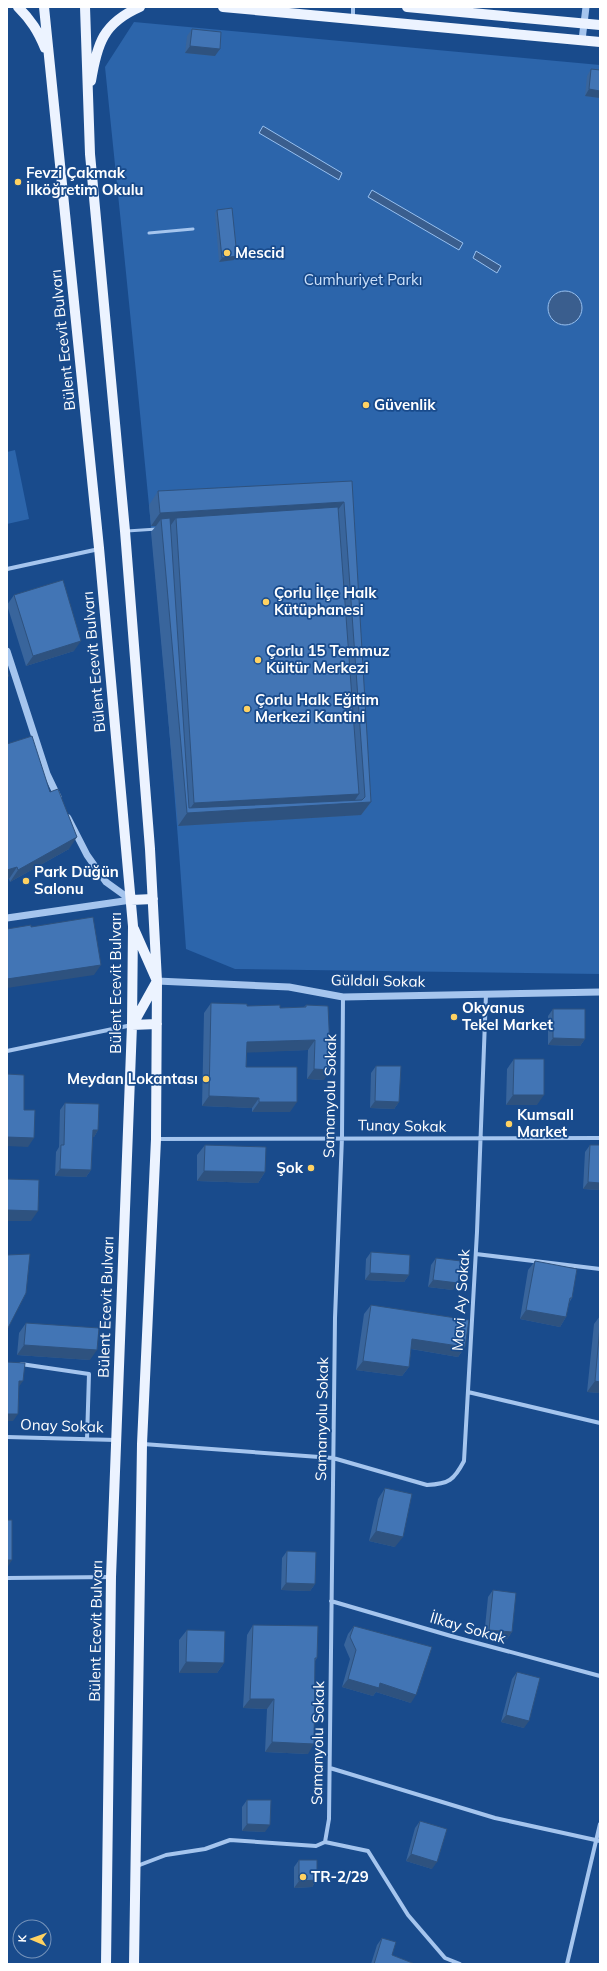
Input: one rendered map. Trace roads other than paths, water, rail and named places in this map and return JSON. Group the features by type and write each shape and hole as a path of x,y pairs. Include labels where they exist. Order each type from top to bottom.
{"main road":[{"path":"18,7 30,18 37,28 50,61"},
{"name":"Bülent Ecevit Bulvarı","path":"44,7 99,548 133,926 132,1025 112,1577 106,1964"},
{"path":"85,7 87,107 90,154 125,531 153,899 157,981 156,1139 142,1444 134,1964"},
{"path":"87,107 93,71 100,44 115,20 140,7"},
{"path":"223,7 600,42"},
{"path":"408,7 600,25"},
{"path":"131,900 153,899"},
{"path":"133,926 157,981"},
{"path":"132,1025 157,981"},
{"path":"132,1025 157,1024"}],"street":[{"path":"353,7 353,20"},
{"path":"582,40 586,7"},
{"path":"7,569 99,548"},
{"path":"7,651 47,774 62,805 87,855 106,882 131,900"},
{"path":"7,918 131,900"},
{"name":"Güldalı Sokak","path":"157,981 289,987 343,996 600,992"},
{"name":"Mavi Ay Sokak","path":"142,1444 333,1458 427,1485 441,1485 456,1477 464,1461 476,1254 486,994"},
{"name":"Samanyolu Sokak","path":"326,1842 329,1819 335,1318 342,1137 343,996"},
{"path":"7,1052 132,1025"},
{"name":"Tunay Sokak","path":"156,1139 342,1137 480,1139 600,1138"},
{"path":"476,1254 600,1269"},
{"path":"14,1363 89,1374 87,1439"},
{"path":"468,1392 600,1423"},
{"name":"Onay Sokak","path":"7,1437 116,1440"},
{"path":"7,1578 112,1577"},
{"name":"İlkay Sokak","path":"331,1601 451,1636 600,1676"},
{"path":"330,1768 495,1818 598,1841"},
{"path":"567,1964 598,1841 600,1824"},
{"path":"136,1866 166,1855 205,1849 230,1840 316,1846 326,1842 368,1851 408,1915 445,1958 460,1964"}],"lane":[{"path":"149,233 193,228"},
{"path":"125,531 163,528"}],"place":[{"name":"Fevzi Çakmak İlköğretim Okulu","path":"18,182"},
{"name":"Mescid","path":"227,253"},
{"name":"Güvenlik","path":"366,405"},
{"name":"Çorlu İlçe Halk Kütüphanesi","path":"266,602"},
{"name":"Çorlu 15 Temmuz Kültür Merkezi","path":"258,660"},
{"name":"Çorlu Halk Eğitim Merkezi Kantini","path":"247,709"},
{"name":"Park Düğün Salonu","path":"26,881"},
{"name":"Okyanus Tekel Market","path":"454,1017"},
{"name":"Meydan Lokantası","path":"206,1079"},
{"name":"Kumsall Market","path":"509,1124"},
{"name":"Şok","path":"311,1168"},
{"name":"TR-2/29","path":"303,1877"}],"park label":[{"name":"Cumhuriyet Parkı","path":"363,280"}]}
